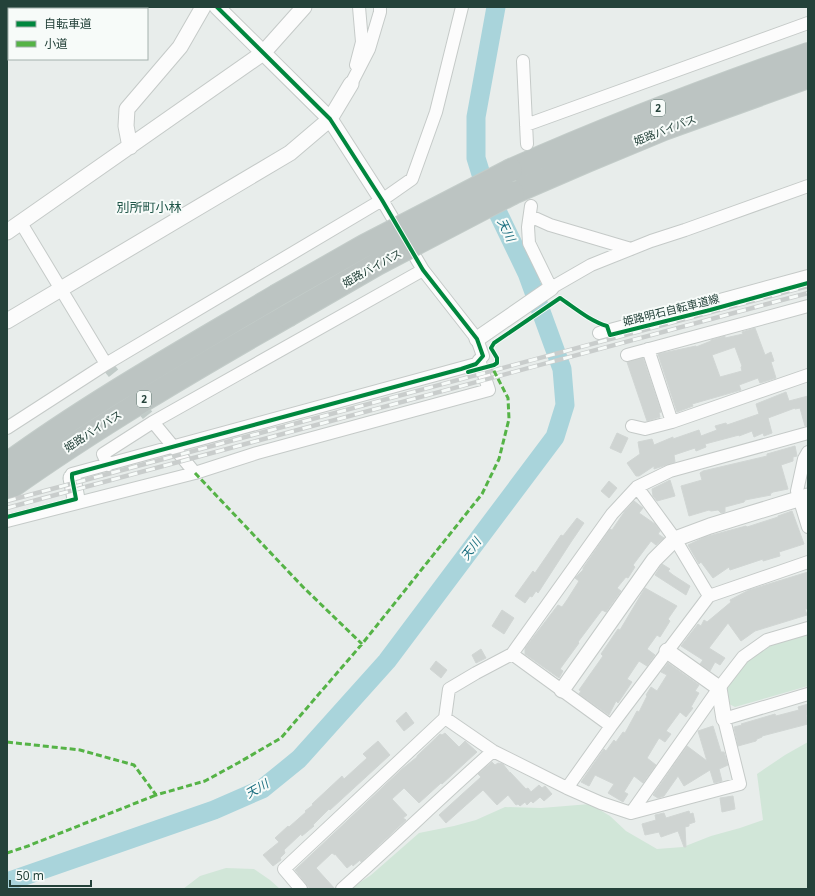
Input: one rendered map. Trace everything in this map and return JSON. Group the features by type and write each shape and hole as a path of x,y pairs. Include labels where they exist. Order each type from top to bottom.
{"highway":[{"name":"姫路バイパス","path":"7,464 39,441 112,394 276,296 364,246 511,170 655,109 808,54"},
{"name":"姫路バイパス","path":"7,490 52,458 122,412 190,372 377,264 513,193 664,129 808,78"}],"main road":[{"path":"72,478 76,499"}],"street":[{"path":"130,147 126,126 127,109 180,47 203,7"},
{"path":"72,478 72,474 461,369 476,364 483,356 480,336 423,270 382,200 330,119 217,7"},
{"path":"7,232 263,53 304,7"},
{"path":"351,84 362,42 359,7"},
{"path":"7,321 290,153 330,119 351,84 369,49 380,12 380,7"},
{"path":"7,428 106,364 382,200 412,179 436,112 462,7"},
{"path":"526,126 808,23"},
{"path":"523,61 527,144"},
{"path":"480,336 548,290 591,265 631,249 808,186"},
{"path":"548,290 529,243 528,227 530,211 550,225 631,249"},
{"path":"21,223 106,364"},
{"path":"108,465 103,454 154,422 423,270"},
{"path":"598,333 808,276"},
{"path":"627,355 808,306"},
{"path":"648,349 672,422"},
{"path":"7,521 195,473 257,453 489,390 479,360"},
{"path":"632,426 645,429 672,422 808,375"},
{"path":"154,422 195,473"},
{"path":"301,889 284,869 445,718 449,689 512,654 612,514 637,487 670,471 808,433"},
{"path":"808,452 804,459 796,491 803,497 808,527"},
{"path":"637,487 675,539 709,596"},
{"path":"562,690 654,560 675,539 710,526 803,497"},
{"path":"567,788 666,651 709,596 808,562"},
{"path":"631,813 719,688 744,657 767,640 808,628"},
{"path":"445,718 493,751 567,788 601,803 631,813 740,784 724,719 719,688 666,651"},
{"path":"512,654 611,726"},
{"path":"724,719 808,694"},
{"path":"342,889 493,751"}],"green space":[{"path":"808,634 808,686 735,707 727,703 725,693 728,681 749,658 766,647"},
{"path":"808,742 808,889 350,889 371,875 419,833 476,820 505,807 541,808 590,804 610,816 626,831 657,849 683,847 711,836 763,820 757,774 785,755"},
{"path":"226,868 254,869 280,889 183,889 200,876"}],"building":[{"path":"755,328 765,355 771,352 774,361 771,362 776,378 760,383 758,378 739,385 741,390 692,404 693,406 677,412 658,354 696,347 711,340 725,336 725,338 743,334 742,332","holes":["735,347 742,366 742,371 720,377 712,355"]},
{"path":"643,358 661,412 659,413 660,417 647,421 627,362"},
{"path":"786,392 789,401 808,396 808,426 805,426 800,408 795,408 768,418 772,433 764,436 763,433 754,437 752,431 739,436 705,444 706,447 696,451 695,448 674,455 675,462 654,469 654,466 639,476 636,476 627,463 640,454 638,442 652,439 654,445 673,437 673,439 699,430 701,436 717,430 715,426 726,423 727,425 759,414 756,404"},
{"path":"617,433 628,438 621,453 610,448"},
{"path":"795,446 797,456 793,457 793,461 781,465 788,489 773,492 770,494 771,495 745,500 744,502 725,507 725,512 721,513 718,510 709,510 689,516 681,486 702,480 700,473 703,471 767,456 767,454"},
{"path":"670,480 675,496 657,501 653,496 652,489"},
{"path":"609,481 617,488 609,498 601,491"},
{"path":"634,501 643,508 639,513 655,524 660,531 658,534 664,538 656,545 651,541 633,565 635,567 628,578 626,577 617,588 621,591 606,612 602,610 578,642 579,643 560,669 563,671 559,678 525,654 525,648 558,605 562,607 579,581 575,578 583,570 610,529 612,530"},
{"path":"792,511 804,544 779,552 780,556 763,561 763,559 730,570 729,567 713,578 701,562 699,564 688,545 705,537 746,526 747,527"},
{"path":"577,518 584,523 538,593 536,591 525,603 515,596 533,571 535,573 561,535 563,536"},
{"path":"662,564 670,569 668,571 673,575 690,586 686,595 655,575"},
{"path":"808,572 808,609 805,609 807,615 755,631 741,641 728,623 709,648 725,658 720,665 715,662 710,671 700,664 703,660 681,646 698,624 701,626 704,620 707,622 731,602 730,600 749,590"},
{"path":"645,588 677,606 668,619 670,621 660,637 657,635 647,649 655,655 647,666 639,661 627,679 632,682 618,703 616,701 609,715 579,694 581,691 579,690 603,656 601,654 618,629 620,630"},
{"path":"502,610 514,618 504,634 492,626"},
{"path":"481,649 486,658 476,663 472,655"},
{"path":"436,661 447,670 441,678 430,669"},
{"path":"668,663 699,685 695,691 699,693 691,707 693,708 686,717 680,712 666,731 671,734 665,742 659,738 647,758 656,765 643,783 634,776 624,792 628,794 623,802 608,793 614,784 595,775 589,786 581,782 604,749 606,751 614,740 616,742 623,732 625,733 637,711 639,712 651,687 657,691 667,675 661,672"},
{"path":"808,704 808,715 806,715 808,724 762,736 756,741 738,746 734,727 775,714 776,716 799,710 798,707"},
{"path":"406,712 414,723 404,731 396,721"},
{"path":"713,726 721,752 724,752 728,765 719,769 722,781 714,783 710,770 684,786 678,776 664,796 658,798 653,795 687,746 707,761 698,731"},
{"path":"445,733 459,747 465,741 477,752 419,803 404,788 392,799 407,815 403,818 406,820 361,862 360,860 353,866 352,864 347,868 335,854 332,853 316,868 335,889 310,889 295,870 440,734 442,735"},
{"path":"378,741 390,755 330,810 329,809 313,825 314,826 302,836 301,834 284,850 285,853 280,858 281,860 273,866 263,855 279,842 275,838 306,812 305,811 342,776 344,779 367,758 363,754"},
{"path":"492,762 495,765 498,763 503,764 526,789 528,788 531,792 539,785 542,788 545,786 552,794 544,801 540,797 533,803 531,801 527,805 525,802 520,806 518,804 516,805 508,795 497,805 483,790 446,823 439,815 481,777 478,774"},
{"path":"733,796 735,809 722,812 720,798"},
{"path":"689,811 690,814 693,813 695,822 685,827 686,847 684,847 678,831 661,837 659,832 645,835 642,824 656,820 655,815 664,813 666,818"}],"waterway":[{"name":"天川","path":"7,882 214,810 262,789 299,759 387,661 555,437 565,405 562,369 527,273 484,184 476,158 476,117 496,7"}],"tunnel":[{"path":"106,364 153,422"}],"railway":[{"path":"7,501 808,286"},
{"path":"7,508 808,293"}],"marked path":[{"path":"7,742 80,750 134,765 156,795 205,781 281,738 362,644 482,494 499,459 509,419 508,398 489,364"},
{"path":"195,473 303,587 362,644"},
{"path":"7,853 156,795"}],"cycle path":[{"path":"72,478 72,474 461,369 476,364 483,356 477,339 423,270 382,200 330,119 217,7"},
{"name":"姫路明石自転車道線","path":"468,372 497,363 497,358 491,348 494,343 560,298 589,318 607,326 610,335 710,310 808,283"},
{"path":"7,517 76,499 72,478"}],"district":[{"name":"別所町小林","path":"149,207"}]}
